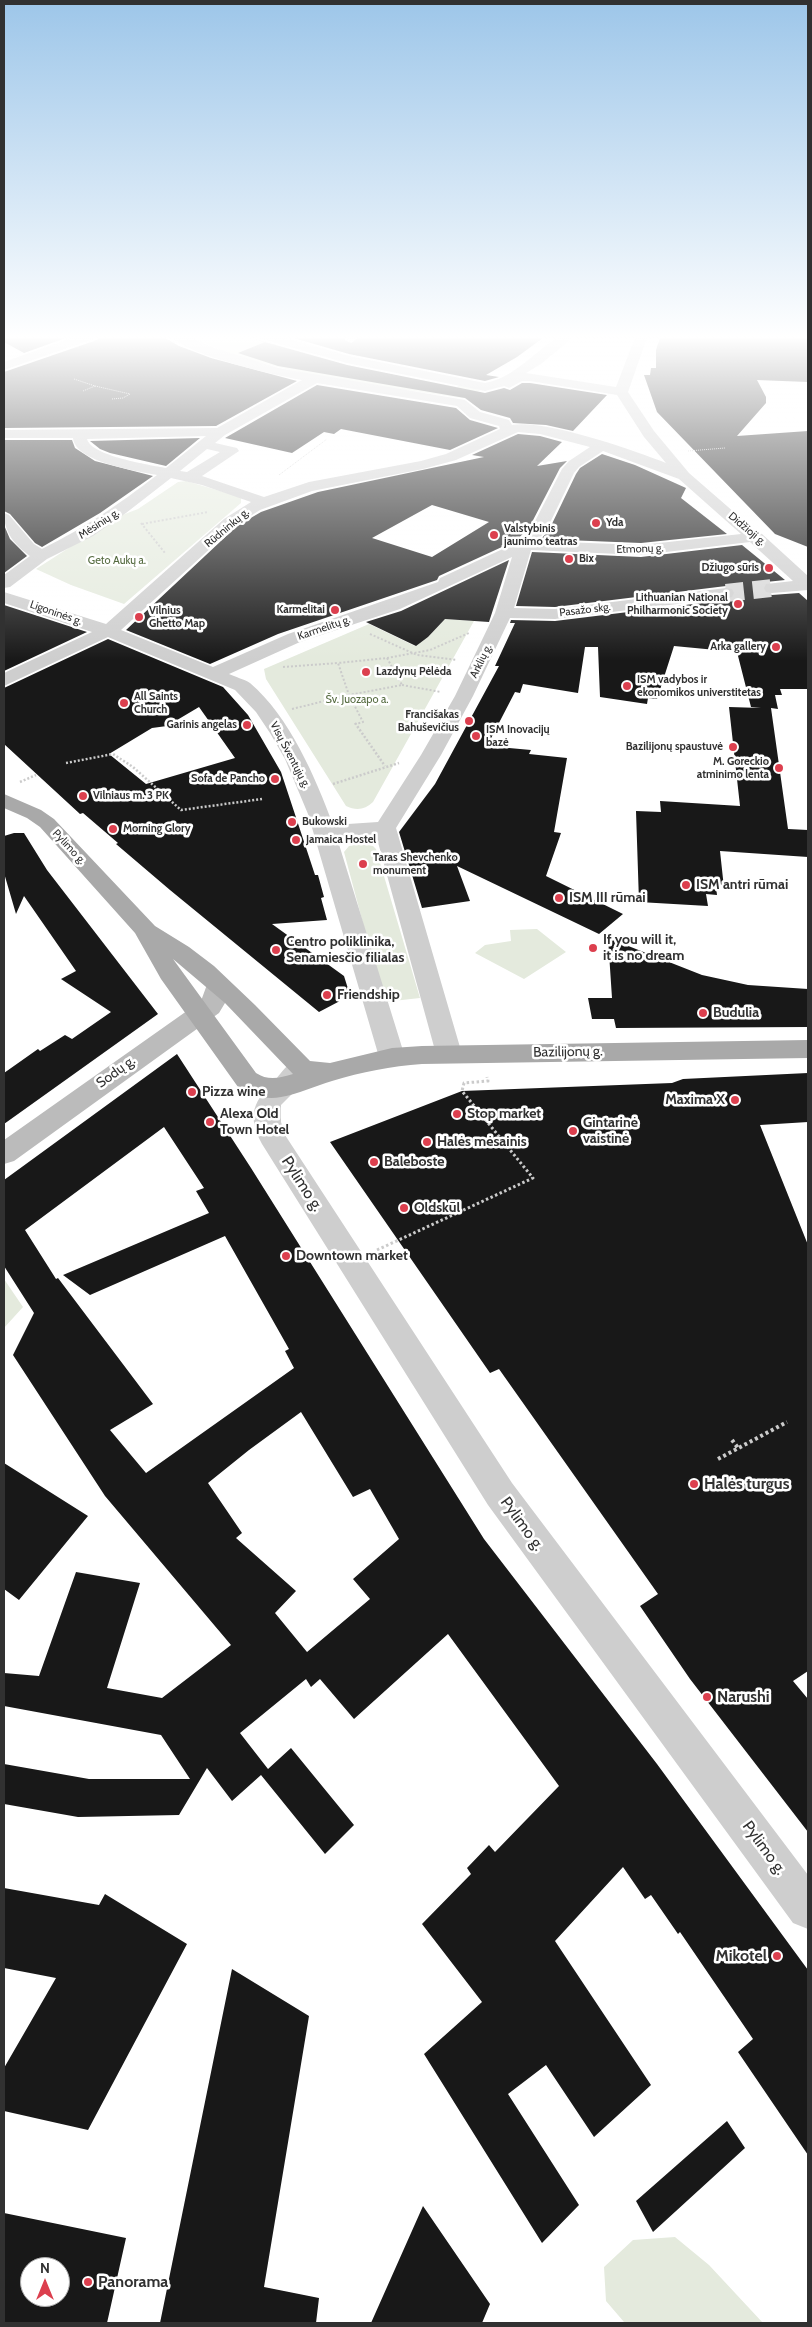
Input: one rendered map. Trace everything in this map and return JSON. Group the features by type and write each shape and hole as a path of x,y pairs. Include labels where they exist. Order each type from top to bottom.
{"main road":[{"name":"Pylimo g.","path":"6,804 34,814 47,823 145,929 191,961 248,1012 289,1077"},
{"name":"Pylimo g.","path":"145,929 169,973 247,1080"},
{"name":"Sodų g.","path":"4,1154 168,1034 210,1007 216,998 218,985"},
{"name":"Bazilijonų g.","path":"289,1077 330,1072 392,1057 449,1054 808,1049"},
{"path":"247,1080 257,1087 289,1077"}],"street":[{"path":"80,444 91,452 116,460 190,477 262,501"},
{"name":"Rūdninkų g.","path":"4,680 108,631 124,619 230,522 262,501 298,490 451,457 484,444"},
{"path":"596,444 618,447 641,444"},
{"name":"Didžioji g.","path":"657,444 684,476 808,584"},
{"path":"190,477 232,451 206,445"},
{"name":"Mėsinių g.","path":"4,584 41,556 87,533 121,510 206,445"},
{"path":"602,445 684,476"},
{"name":"Arklių g.","path":"385,828 431,755 464,696 504,612 524,545 542,524 567,472 574,464 602,445"},
{"path":"4,518 28,548 41,556"},
{"name":"Etmonų g.","path":"524,545 641,550 756,537"},
{"name":"Karmelitų g.","path":"213,674 294,638 394,605 441,585 524,545"},
{"path":"776,555 796,554"},
{"path":"772,588 808,584"},
{"name":"Pasažo skg.","path":"504,612 555,614 726,593"},
{"name":"Ligoninės g.","path":"4,597 108,631"},
{"name":"Visų Šventųjų g.","path":"108,631 242,686 255,698 267,715 285,742 310,792 324,832 392,1057"},
{"path":"324,832 385,828 449,1054"},
{"path":"265,1119 267,1106 289,1077"},
{"name":"Pylimo g.","path":"247,1080 272,1137 500,1494 575,1598 808,1908"}],"path":[{"path":"272,480 321,444"},
{"path":"688,451 725,448"},
{"path":"142,524 221,510 245,495"},
{"path":"121,510 130,513 142,524 173,564 182,566"},
{"path":"346,620 385,642 417,655 455,641 504,612"},
{"path":"385,766 355,723 363,722 349,695 338,662 417,655 480,662"},
{"path":"387,658 402,685"},
{"path":"267,715 349,695 402,685 464,696"},
{"path":"66,763 113,754 133,768 181,810 262,799"},
{"path":"310,792 385,766 431,755"},
{"path":"20,782 36,775"},
{"path":"399,1242 533,1178 462,1091 464,1082 488,1081 484,1054"},
{"path":"718,1459 787,1422"},
{"path":"732,1440 738,1448"}],"green space":[{"name":"Geto Aukų a.","path":"186,481 241,497 241,503 124,604 71,585 36,569 117,517 138,509 178,482"},
{"name":"Šv. Juozapo a.","path":"445,619 474,621 373,802 367,807 360,809 346,806 266,679 264,669 369,624 415,646 428,637"},
{"path":"362,843 373,846 376,849 420,998 384,1002 344,852 349,846"},
{"path":"537,929 566,952 524,979 475,953 485,945 511,941 510,930"},
{"path":"4,1279 23,1307 4,1328"},
{"path":"675,2237 709,2265 763,2323 624,2322 606,2301 604,2267 633,2240"}],"building":[{"path":"4,444 73,444 75,448 95,461 153,476 100,513 42,547 35,543 10,514 4,511"},
{"path":"93,444 193,444 166,466 100,449"},
{"path":"250,444 306,444 292,453"},
{"path":"417,444 464,444 450,450"},
{"path":"497,444 560,444 537,466 567,461 560,468 530,526 517,540 439,576 437,580 278,634 210,664 126,630 237,526 261,512 318,492 484,457 472,455","holes":["432,505 489,522 432,557 372,538"]},
{"path":"688,444 808,444 808,547 775,534"},
{"path":"602,454 635,465 686,488 681,498 727,534 641,543 541,539 549,530 580,468"},
{"path":"4,525 10,539 27,556 4,573"},
{"path":"742,545 785,580 766,582 762,587 764,593 772,595 799,593 808,601 808,689 780,689 782,695 775,695 778,709 771,708 788,829 808,830 808,857 720,851 724,888 716,887 717,895 706,894 708,906 639,902 636,811 661,812 660,801 740,806 729,707 761,708 751,707 737,652 674,646 657,699 648,698 647,704 600,697 598,647 585,647 578,693 523,684 520,693 515,692 487,746 531,750 529,754 567,758 554,832 561,833 546,876 623,914 599,934 457,866 470,901 422,908 399,832 435,784 499,666 495,666 515,623 510,623 511,620 555,621 726,600 732,599 736,594 734,588 726,586 555,607 516,606 532,552 641,557"},
{"path":"509,560 489,622 445,619 428,637 416,646 366,622 401,611"},
{"path":"4,605 87,632 4,671"},
{"path":"108,639 223,687 248,715 281,772 324,897 321,898 327,920 272,924 344,976 349,992 338,1002 319,1012 170,890 83,813 80,814 4,744 4,688","holes":["199,707 235,758 146,784 109,754 152,728 167,726"]},
{"path":"24,833 47,870 158,1014 4,1124 4,1073 38,1049 40,1051 65,1035 72,1039 111,1012 61,979 76,971 24,896 16,914 4,873 4,836"},
{"path":"608,938 702,975 748,985 808,989 808,1027 616,1028 614,1019 592,1019 588,998 612,998"},
{"path":"177,1054 251,1168 484,1539 657,1764 808,1970 808,2155 738,2052 753,2039 680,1932 678,1934 651,1895 645,1899 623,1867 555,1941 651,2085 594,2137 546,2065 508,2094 579,2205 542,2243 424,2054 482,2002 422,1924 471,1874 467,1868 489,1845 495,1852 559,1786 448,1634 354,1719 320,1679 311,1687 306,1679 240,1733 268,1769 291,1748 354,1825 325,1854 261,1775 232,1801 207,1768 179,1815 78,1817 4,1804 4,1764 89,1779 190,1779 161,1735 4,1706 4,1673 39,1676 76,1572 140,1583 107,1688 162,1698 231,1645 105,1496 13,1355 34,1313 4,1266 4,1180","holes":["164,1127 204,1188 196,1191 209,1213 63,1275 90,1295 225,1236 289,1349 285,1351 294,1368 146,1473 110,1430 153,1404 58,1278 56,1279 25,1230","301,1412 353,1497 370,1489 399,1539 353,1579 370,1599 307,1652 275,1613 296,1591 236,1538 242,1533 208,1483"]},
{"name":"Halės turgus","path":"808,1073 808,1122 760,1125 808,1245 808,1671 793,1681 808,1699 808,1832 690,1679 640,1606 658,1594 499,1369 490,1373 330,1142 462,1091 672,1083 683,1079"},
{"path":"4,1463 88,1516 19,1600 4,1589"},
{"path":"4,1888 99,1905 105,1894 187,1944 88,2130 4,2111 4,2068 56,1978 4,1968"},
{"path":"232,1969 309,2016 264,2287 319,2298 316,2323 160,2323"},
{"path":"727,2121 745,2148 653,2232 636,2201"},
{"path":"423,2206 490,2304 482,2323 371,2323"},
{"name":"Panorama","path":"4,2213 126,2238 107,2323 4,2323"}],"tunnel":[{"path":"726,593 772,588"}],"place":[{"name":"Yda","path":"596,523"},
{"name":"Valstybinis jaunimo teatras","path":"494,535"},
{"name":"Bix","path":"569,559"},
{"name":"Džiugo sūris","path":"769,568"},
{"name":"Lithuanian National Philharmonic Society","path":"738,604"},
{"name":"Karmelitai","path":"335,610"},
{"name":"Vilnius Ghetto Map","path":"139,617"},
{"name":"Arka gallery","path":"776,647"},
{"name":"Lazdynų Pėlėda","path":"366,672"},
{"name":"ISM vadybos ir ekonomikos universtitetas","path":"627,686"},
{"name":"All Saints Church","path":"124,703"},
{"name":"Francišakas Bahuševičius","path":"469,721"},
{"name":"Garinis angelas","path":"247,725"},
{"name":"ISM Inovacijų bazė","path":"476,736"},
{"name":"Bazilijonų spaustuvė","path":"733,747"},
{"name":"M. Goreckio atminimo lenta","path":"779,768"},
{"name":"Sofa de Pancho","path":"275,779"},
{"name":"Vilniaus m. 3 PK","path":"83,796"},
{"name":"Bukowski","path":"292,822"},
{"name":"Morning Glory","path":"113,829"},
{"name":"Jamaica Hostel","path":"296,840"},
{"name":"Taras Shevchenko monument","path":"363,864"},
{"name":"ISM antri rūmai","path":"686,885"},
{"name":"ISM III rūmai","path":"559,898"},
{"name":"If you will it, it is no dream","path":"593,948"},
{"name":"Centro poliklinika, Senamiesčio filialas","path":"276,950"},
{"name":"Friendship","path":"327,995"},
{"name":"Budulia","path":"703,1013"},
{"name":"Pizza wine","path":"192,1092"},
{"name":"Maxima X","path":"735,1100"},
{"name":"Stop market","path":"457,1114"},
{"name":"Alexa Old Town Hotel","path":"210,1122"},
{"name":"Gintarinė vaistinė","path":"573,1131"},
{"name":"Halės mėsainis","path":"427,1142"},
{"name":"Baleboste","path":"374,1162"},
{"name":"Oldskūl","path":"404,1208"},
{"name":"Downtown market","path":"286,1256"},
{"name":"Halės turgus","path":"694,1484"},
{"name":"Narushi","path":"707,1697"},
{"name":"Mikotel","path":"777,1956"},
{"name":"Panorama","path":"88,2282"}]}
